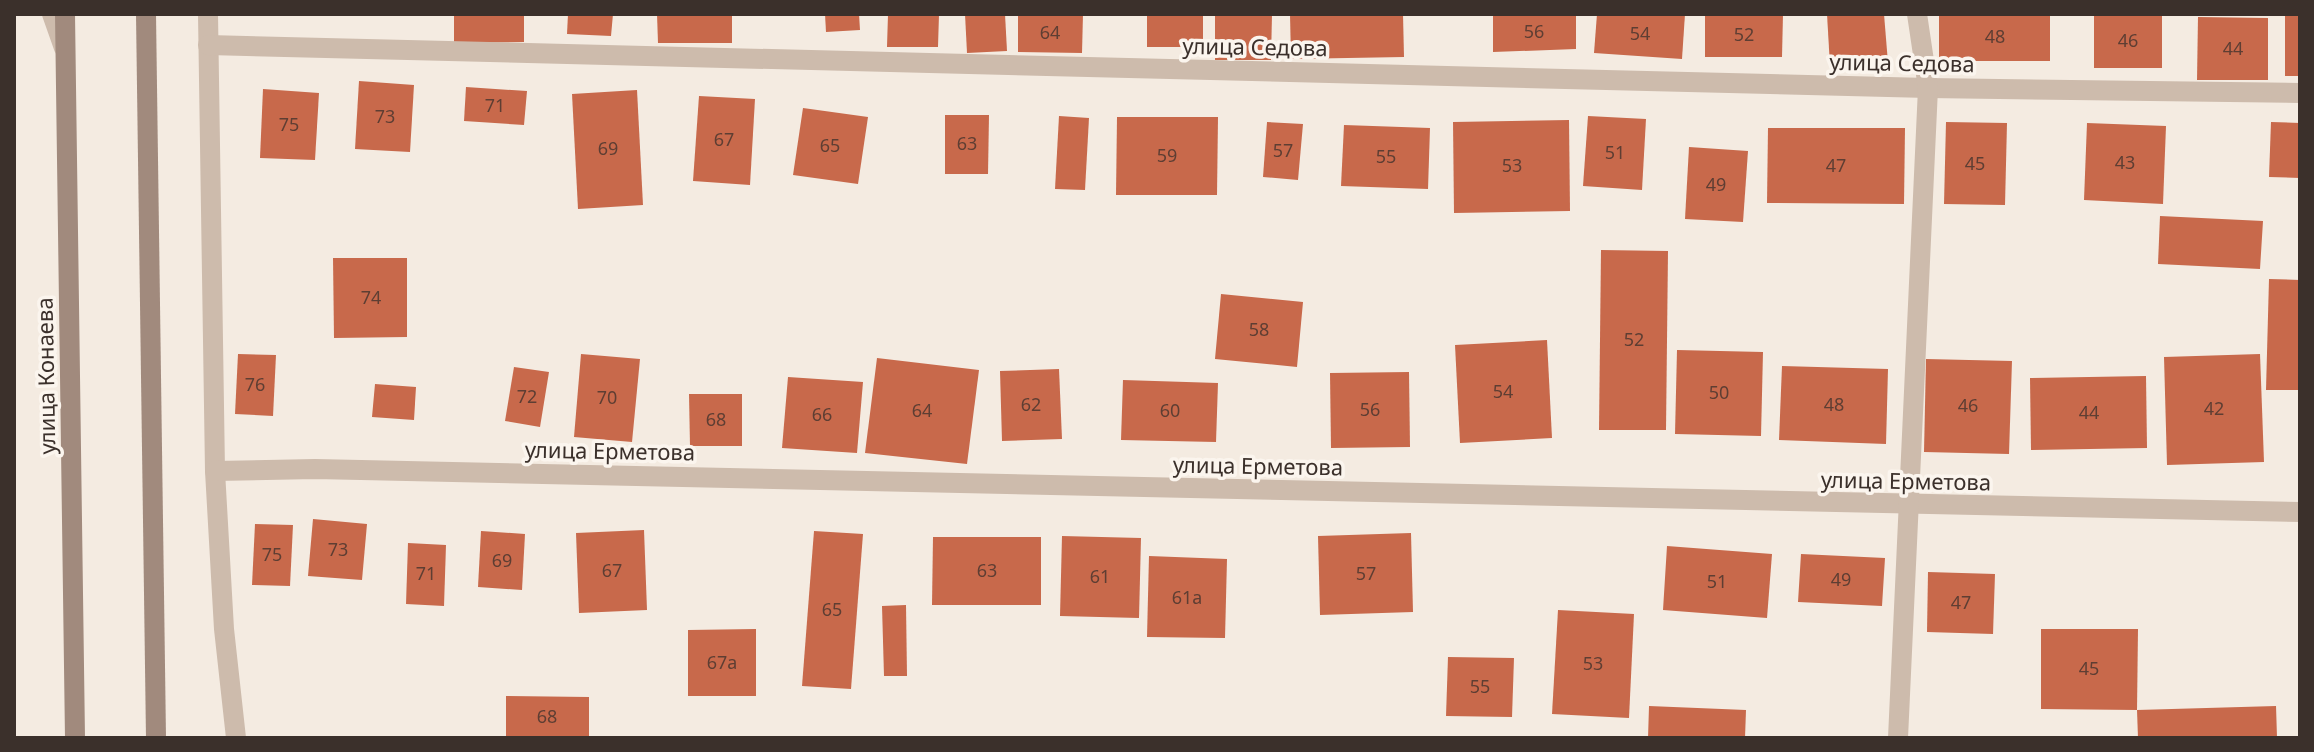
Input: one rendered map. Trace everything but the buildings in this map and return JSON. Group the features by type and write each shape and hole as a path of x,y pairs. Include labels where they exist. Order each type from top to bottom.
{"main road":[{"name":"улица Конаева","path":"65,14 75,738"},
{"path":"146,14 156,738"}],"street":[{"path":"52,14 65,50"},
{"path":"208,14 215,471 224,629 236,738"},
{"path":"1898,738 1928,88 1917,14"},
{"name":"улица Седова","path":"208,45 1928,88 2300,93"},
{"name":"улица Ерметова","path":"215,471 315,469 2300,512"}]}
